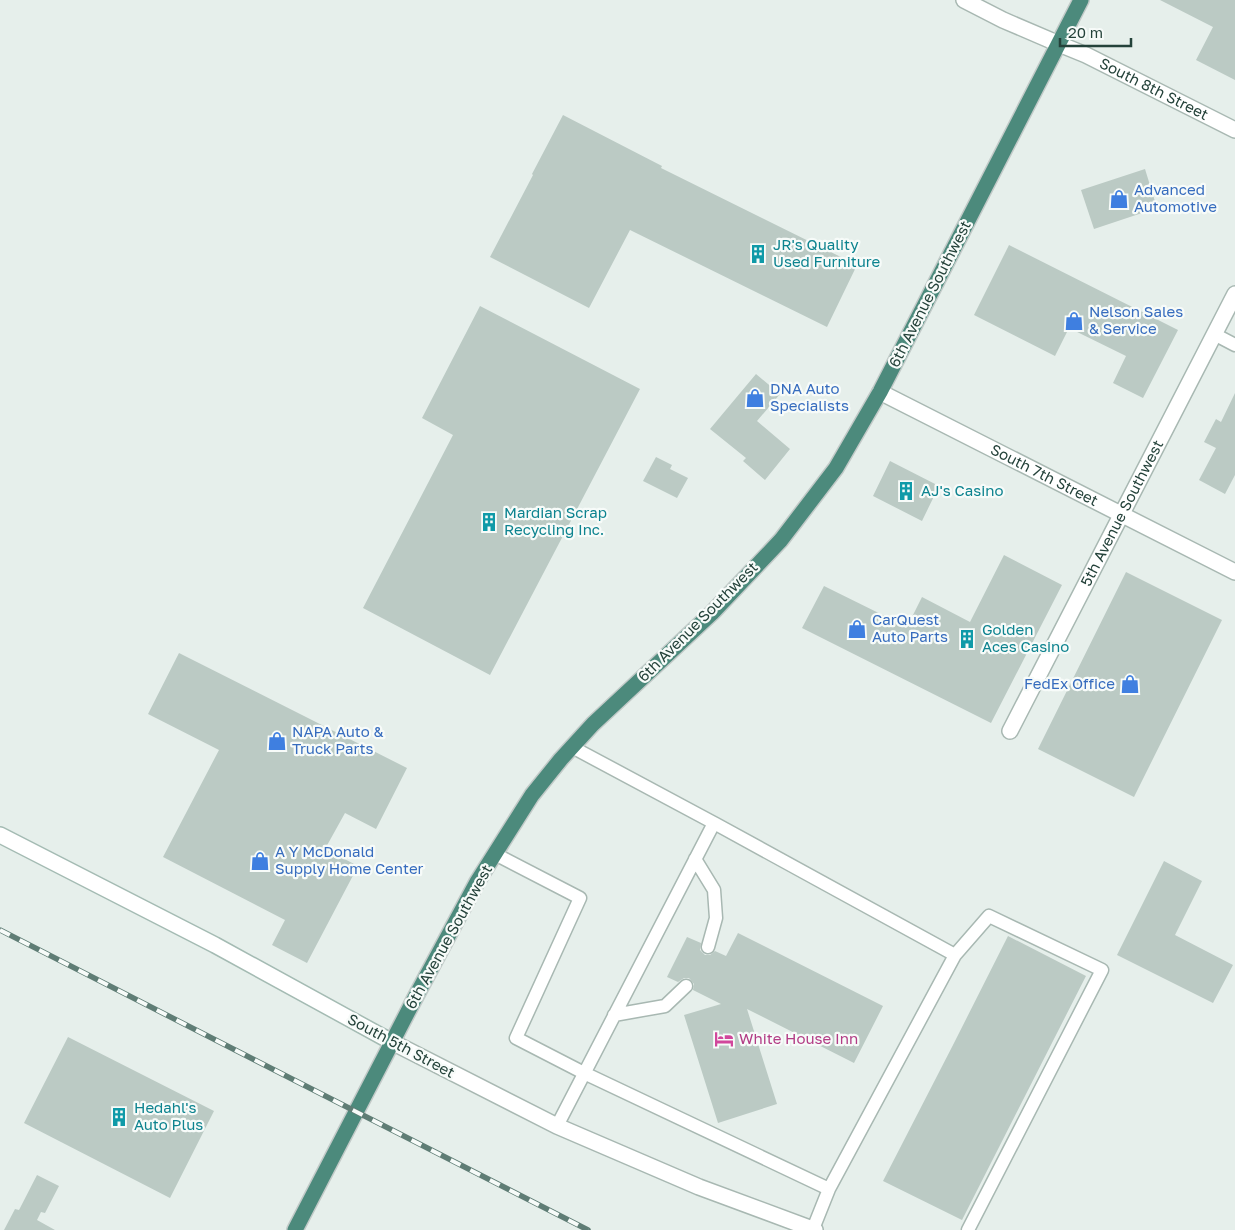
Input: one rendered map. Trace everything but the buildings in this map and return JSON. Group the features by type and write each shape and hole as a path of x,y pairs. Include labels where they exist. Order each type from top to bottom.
{"highway":[{"name":"6th Avenue Southwest","path":"295,1230 477,882 532,796 561,759 593,724 712,613 781,540 836,468 880,392 1081,0"}],"street":[{"name":"South 8th Street","path":"964,0 1003,20 1086,56 1235,130"},
{"name":"5th Avenue Southwest","path":"1010,731 1235,294"},
{"name":"South 7th Street","path":"880,392 1235,572"},
{"name":"South 5th Street","path":"0,834 215,945 392,1042 557,1126 699,1187 814,1230"}],"lane":[{"path":"1214,334 1235,345"},
{"path":"572,747 955,955"},
{"path":"557,1126 714,823"},
{"path":"495,854 580,898 516,1038 584,1073 829,1189"},
{"path":"695,859 714,890 716,918 708,947"},
{"path":"814,1230 829,1189 955,955 989,916 1102,970 968,1230"},
{"path":"614,1015 665,1006 686,986"}],"railway":[{"path":"0,930 588,1230"}],"place":[{"name":"Advanced Automotive","path":"1119,199"},
{"name":"JR's Quality Used Furniture","path":"758,254"},
{"name":"Nelson Sales & Service","path":"1074,321"},
{"name":"DNA Auto Specialists","path":"755,398"},
{"name":"AJ's Casino","path":"906,491"},
{"name":"Mardian Scrap Recycling Inc.","path":"489,522"},
{"name":"CarQuest Auto Parts","path":"857,629"},
{"name":"Golden Aces Casino","path":"967,639"},
{"name":"FedEx Office","path":"1130,684"},
{"name":"NAPA Auto & Truck Parts","path":"277,741"},
{"name":"A Y McDonald Supply Home Center","path":"260,861"},
{"name":"White House Inn","path":"724,1039"},
{"name":"Hedahl's Auto Plus","path":"119,1117"}]}
